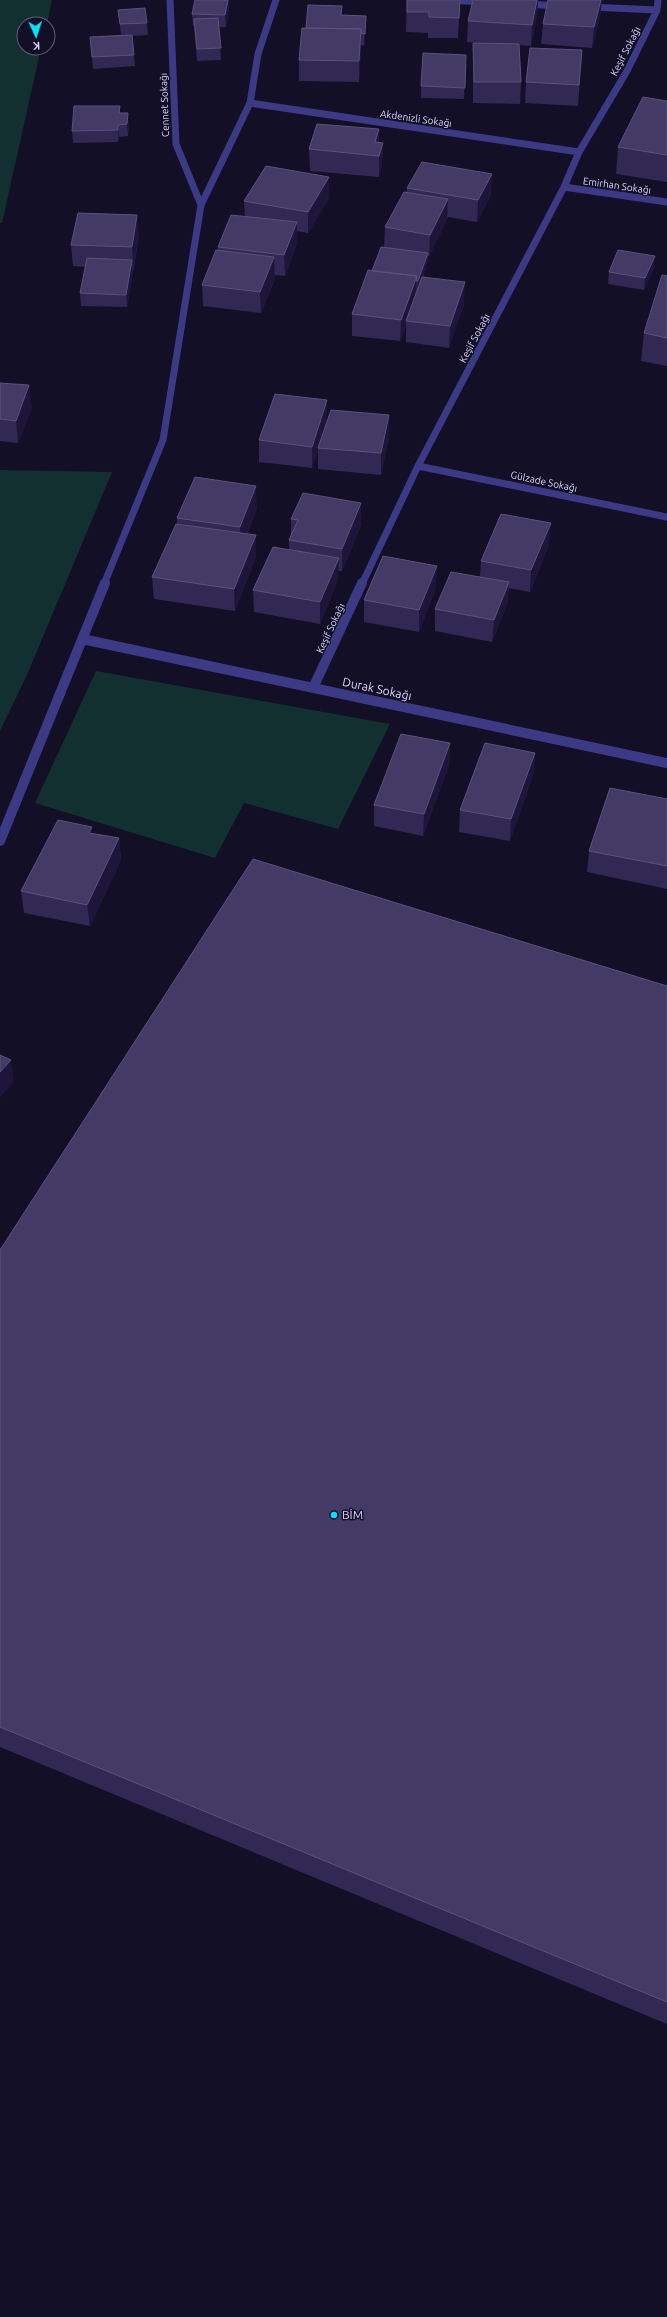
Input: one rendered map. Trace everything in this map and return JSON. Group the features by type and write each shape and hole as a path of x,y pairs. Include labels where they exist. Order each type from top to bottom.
{"street":[{"name":"Cennet Sokağı","path":"170,0 176,144 201,205"},
{"path":"0,841 163,440 201,205 250,103 258,54 276,0"},
{"path":"448,0 494,2"},
{"name":"Keşif Sokağı","path":"313,688 418,466 564,187 579,152 627,71 657,10 658,0"},
{"path":"517,3 571,6"},
{"path":"579,6 657,10"},
{"name":"Akdenizli Sokağı","path":"250,103 579,152"},
{"name":"Emirhan Sokağı","path":"564,187 667,202"},
{"name":"Gülzade Sokağı","path":"418,466 667,517"},
{"name":"Durak Sokağı","path":"82,639 667,763"}],"green space":[{"path":"0,0 52,0 49,16 16,16 16,56 39,56 2,223 0,223"},
{"path":"0,470 112,472 27,675 0,731"},
{"path":"96,671 390,724 338,829 244,803 215,858 35,803"}],"building":[{"path":"195,0 228,0 225,15 192,14"},
{"path":"407,0 460,0 459,18 429,17 429,12 407,12"},
{"path":"473,0 537,0 532,25 468,21"},
{"path":"548,0 601,0 594,27 543,24"},
{"path":"308,5 342,6 341,15 366,16 365,34 361,33 361,29 306,28"},
{"path":"145,8 147,23 120,24 118,10"},
{"path":"218,18 221,48 197,49 194,19"},
{"path":"302,28 361,29 359,61 299,60"},
{"path":"132,35 134,55 92,57 90,37"},
{"path":"473,43 519,44 521,82 474,82"},
{"path":"530,48 582,50 579,85 526,82"},
{"path":"423,53 466,55 465,88 421,86"},
{"path":"643,97 667,101 667,155 618,147"},
{"path":"74,106 120,106 119,113 128,113 127,124 118,125 118,130 72,131"},
{"path":"317,124 379,129 375,142 383,143 379,156 309,149"},
{"path":"422,162 492,174 478,200 407,188"},
{"path":"266,166 329,177 308,212 244,201"},
{"path":"404,192 448,199 430,235 385,227"},
{"path":"78,213 137,215 132,247 71,245"},
{"path":"231,215 297,222 284,255 218,247"},
{"path":"381,247 428,253 418,281 416,281 417,276 372,271"},
{"path":"216,250 274,257 260,292 202,285"},
{"path":"618,250 655,256 645,278 609,272"},
{"path":"87,258 132,260 126,295 80,293"},
{"path":"368,270 417,276 401,320 352,314"},
{"path":"662,275 667,276 667,338 644,333"},
{"path":"422,277 465,282 450,326 406,321"},
{"path":"0,383 29,385 16,421 0,419"},
{"path":"275,394 327,400 312,447 259,440"},
{"path":"331,410 389,415 381,453 318,448"},
{"path":"195,477 256,486 240,527 177,518"},
{"path":"303,493 361,503 342,549 289,540 298,520 291,519"},
{"path":"501,514 551,523 531,570 481,561"},
{"path":"176,524 256,535 234,589 152,577"},
{"path":"273,547 339,558 320,602 253,590"},
{"path":"383,556 437,566 419,610 364,600"},
{"path":"451,572 509,582 494,620 435,609"},
{"path":"401,734 450,743 424,814 374,805"},
{"path":"485,743 535,753 511,819 460,810"},
{"path":"610,788 667,799 667,866 589,851"},
{"path":"58,820 92,827 89,833 119,838 87,905 21,891"},
{"name":"BİM","path":"253,859 667,986 667,2002 0,1727 0,1250"},
{"path":"0,1055 11,1060 0,1072"}],"place":[{"name":"BİM","path":"334,1515"}]}
